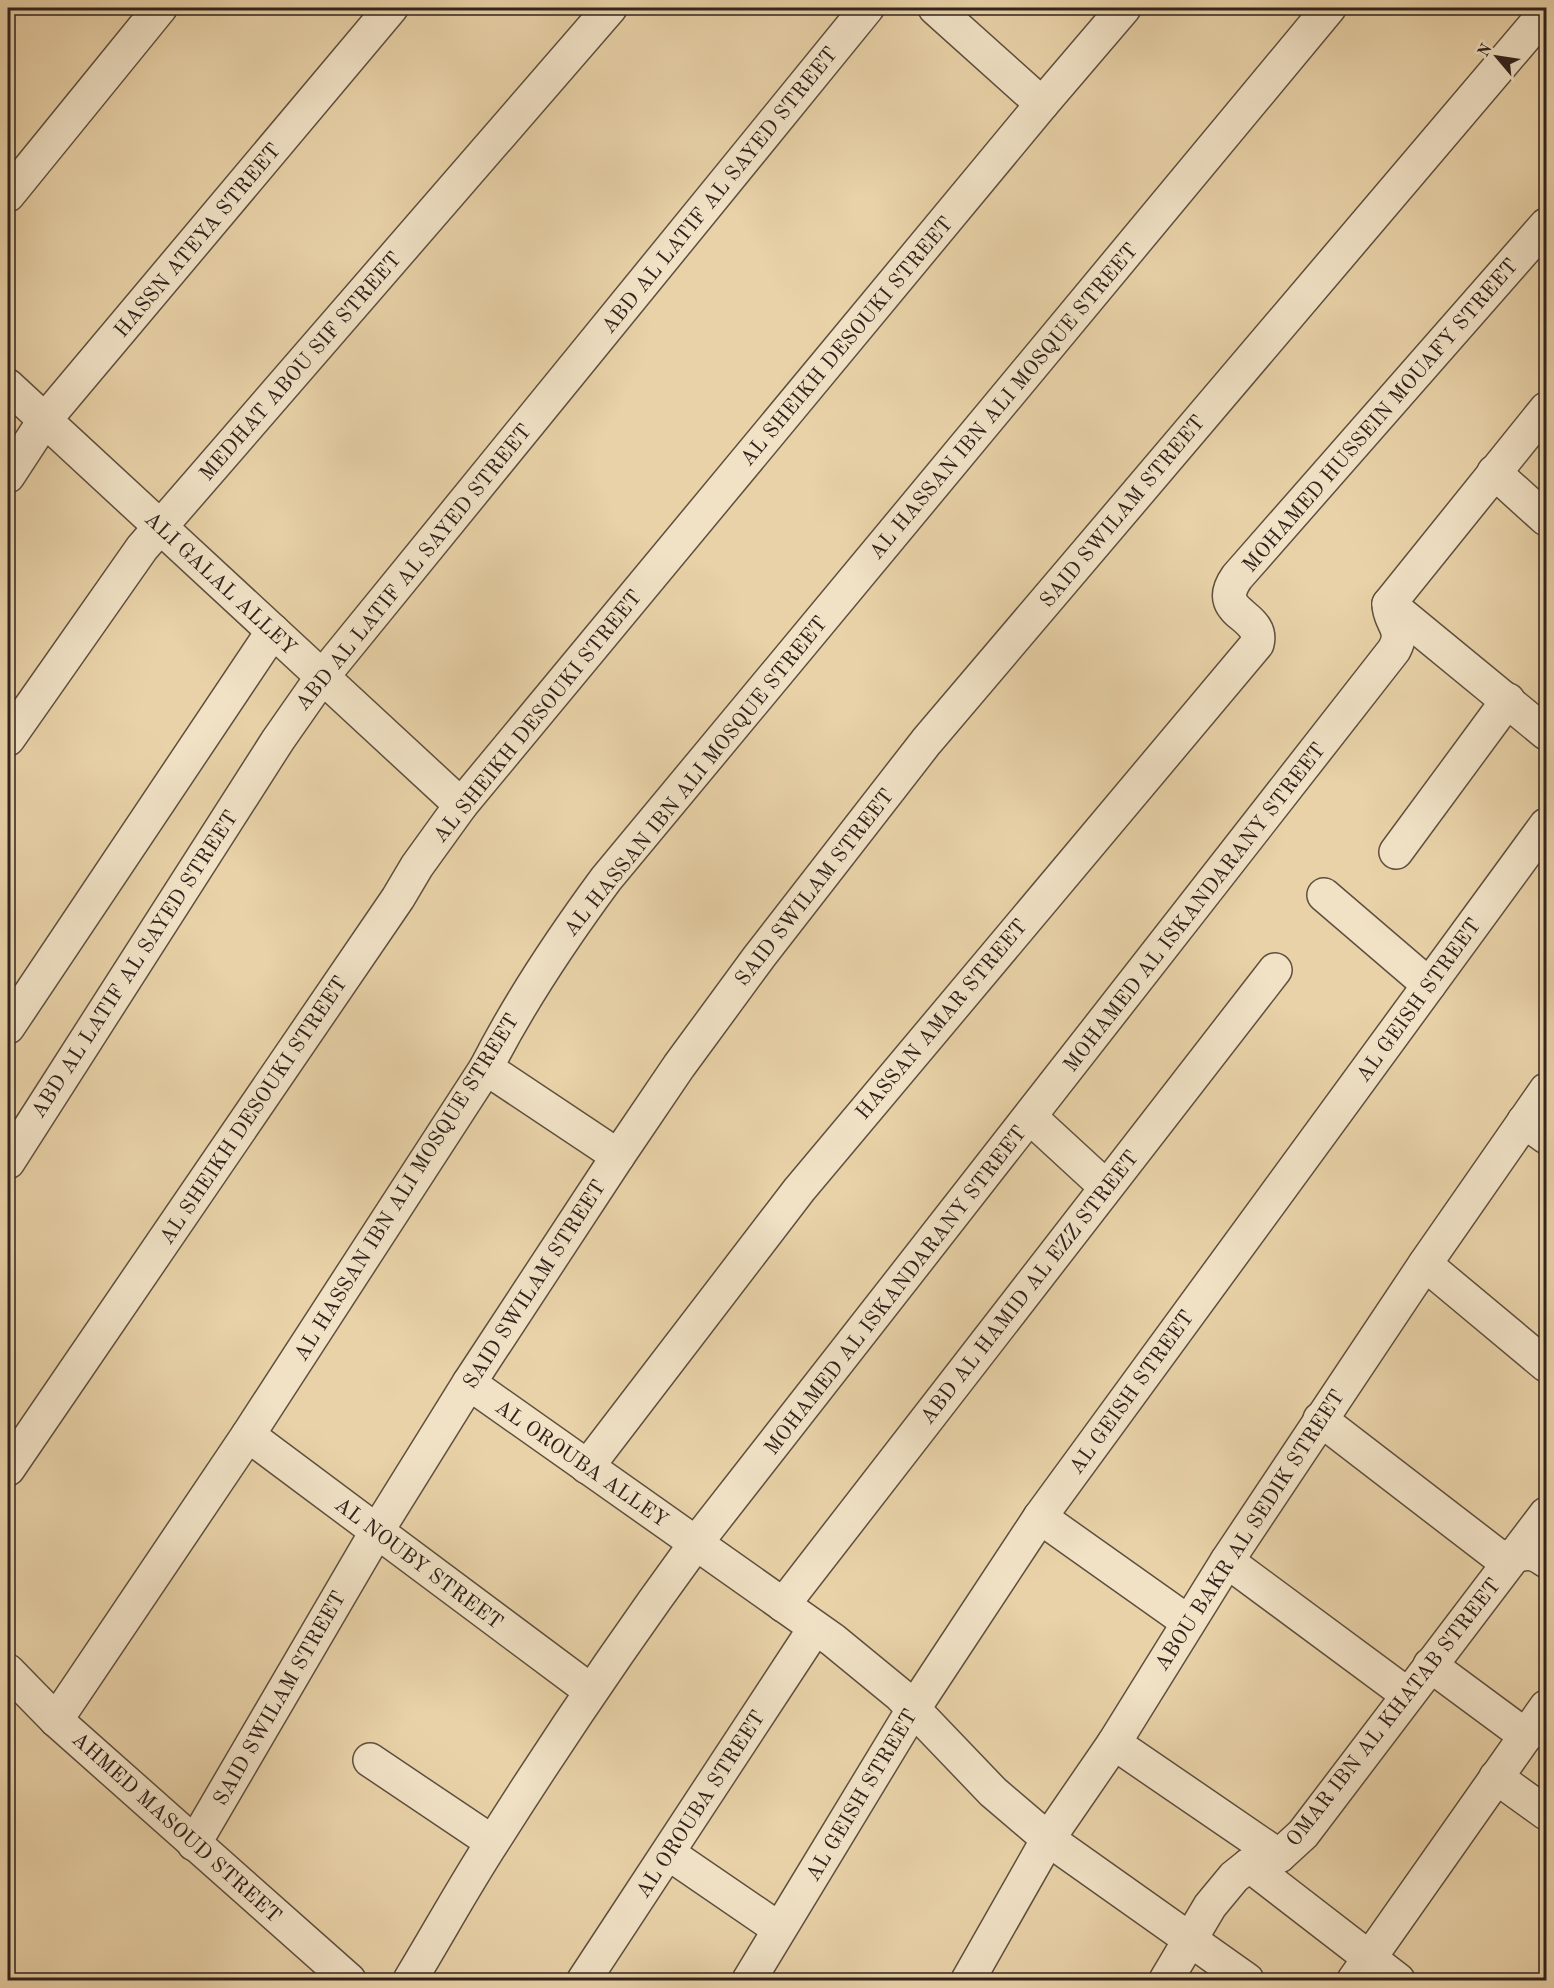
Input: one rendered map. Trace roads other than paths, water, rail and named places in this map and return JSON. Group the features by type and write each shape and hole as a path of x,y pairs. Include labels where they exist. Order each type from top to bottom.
{"street":[{"path":"8,195 160,8"},
{"name":"HASSN ATEYA STREET","path":"8,476 45,420 391,8"},
{"name":"MEDHAT ABOU SIF STREET","path":"8,739 126,570 160,527 610,8"},
{"name":"ABD AL LATIF AL SAYED STREET","path":"8,1162 278,740 322,677 867,8"},
{"path":"935,8 1042,104"},
{"name":"AL SHEIKH DESOUKI STREET","path":"8,1469 398,898 417,866 461,805 1124,8"},
{"name":"AL HASSAN IBN ALI MOSQUE STREET","path":"56,1720 248,1435 486,1068 540,973 606,879 1329,8"},
{"name":"SAID SWILAM STREET","path":"194,1844 377,1531 469,1383 679,1066 759,957 926,742 1546,12"},
{"name":"MOHAMED HUSSEIN MOUAFY STREET","path":"1237,578 1546,225"},
{"name":"ALI GALAL ALLEY","path":"8,387 461,805"},
{"path":"1546,408 1494,472 1392,612 1508,700 1546,733"},
{"path":"1494,472 1546,519"},
{"name":"HASSAN AMAR STREET","path":"587,1467 799,1190 1257,644 1259,636 1256,628 1232,606 1229,596 1231,586 1237,578"},
{"name":"MOHAMED AL ISKANDARANY STREET","path":"410,1980 492,1842 591,1691 696,1544 1394,650 1399,642 1399,635 1392,612"},
{"path":"8,1027 273,631"},
{"path":"1396,852 1508,700"},
{"name":"AL GEISH STREET","path":"749,1980 914,1708 1040,1517 1546,825"},
{"path":"1324,895 1429,985"},
{"name":"ABD AL HAMID AL EZZ STREET","path":"783,1605 1275,970"},
{"path":"486,1068 618,1156"},
{"name":"ABOU BAKR AL SEDIK STREET","path":"968,1980 1048,1839 1114,1743 1188,1622 1320,1419 1425,1264 1535,1129 1546,1090"},
{"path":"1030,1117 1106,1187"},
{"path":"1425,1264 1546,1365"},
{"name":"AL OROUBA ALLEY","path":"469,1383 815,1628 900,1695 993,1792 1048,1839 1247,1980"},
{"path":"1320,1419 1498,1556 1531,1558"},
{"name":"AL NOUBY STREET","path":"248,1435 591,1691"},
{"name":"OMAR IBN AL KHATAB STREET","path":"1166,1980 1209,1906 1234,1877 1303,1834 1430,1665 1531,1558 1546,1514"},
{"path":"1040,1517 1188,1622"},
{"path":"1227,1562 1408,1695"},
{"name":"AL OROUBA STREET","path":"584,1980 815,1628"},
{"path":"1430,1665 1526,1736"},
{"name":"AHMED MASOUD STREET","path":"8,1671 56,1720 349,1980"},
{"path":"1361,1969 1546,1707"},
{"path":"1114,1743 1264,1860 1361,1969 1398,1980"},
{"path":"370,1760 492,1842"},
{"path":"1496,1777 1546,1813"},
{"path":"668,1853 779,1929"}]}
